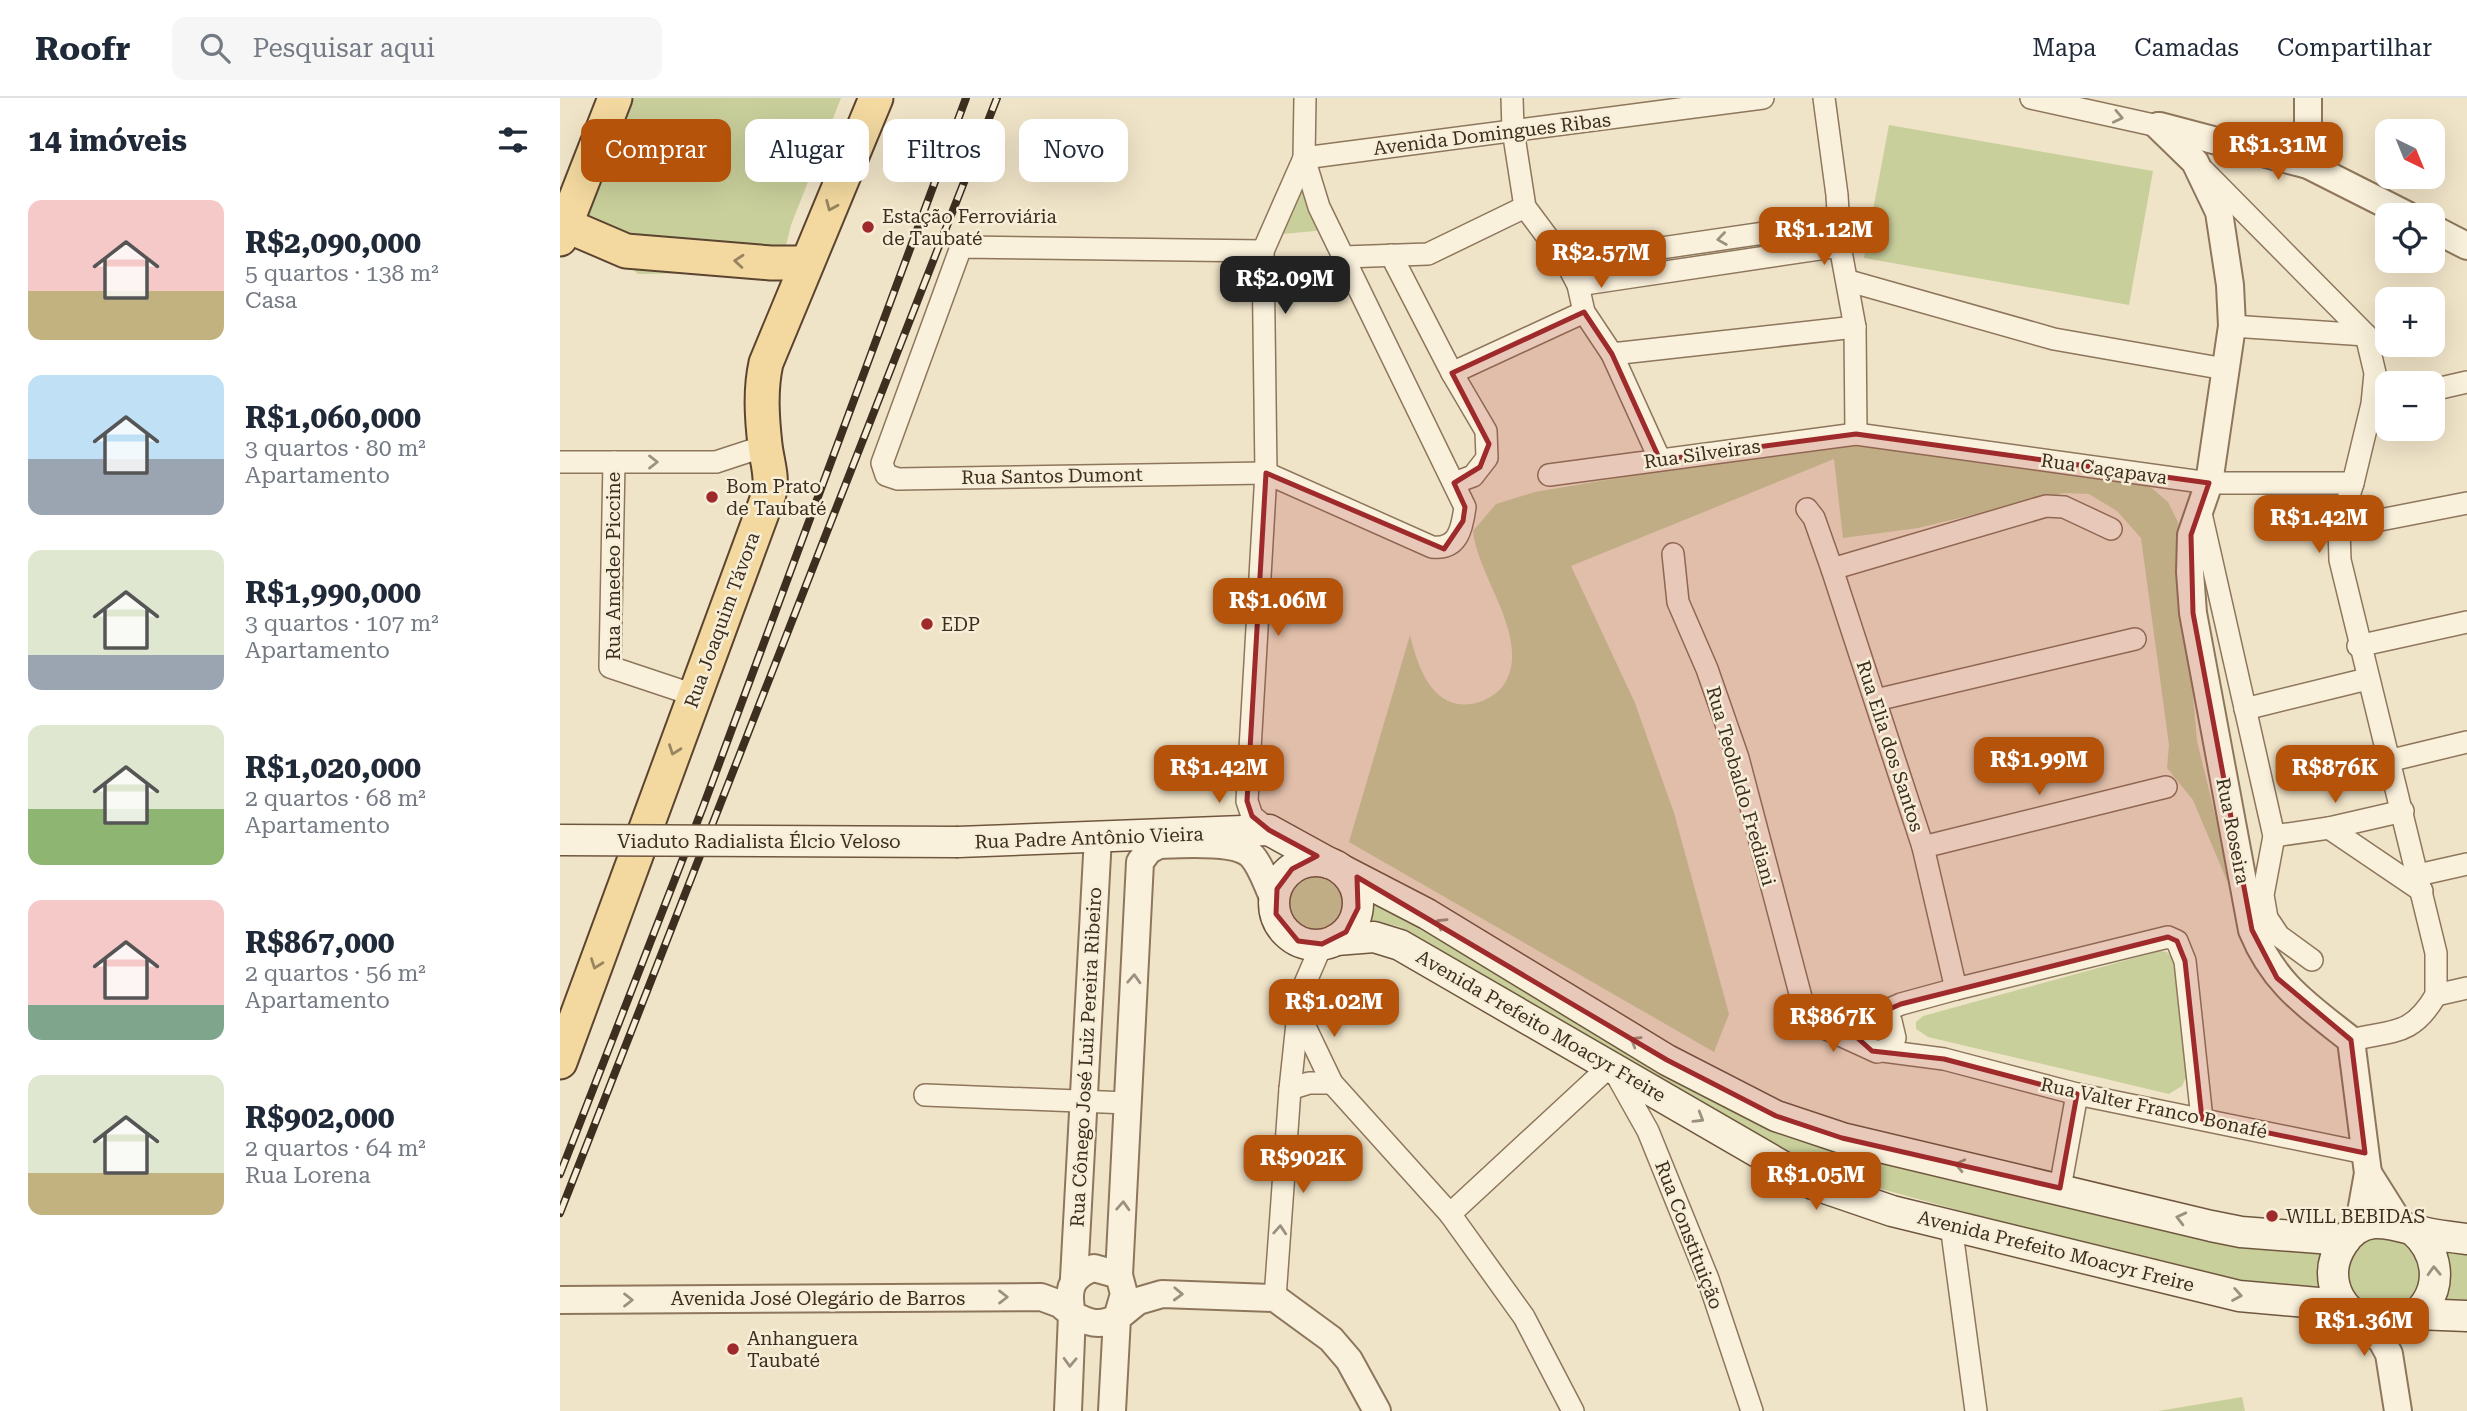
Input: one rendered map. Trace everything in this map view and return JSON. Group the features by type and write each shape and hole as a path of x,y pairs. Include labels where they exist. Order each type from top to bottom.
{"main road":[{"path":"615,98 561,232 577,230 626,251 771,263 807,263"},
{"name":"Rua Joaquim Távora","path":"560,1062 769,494 772,483 765,446 761,386 766,363 876,98"},
{"path":"1221,834 1269,830"},
{"name":"Avenida Prefeito Moacyr Freire","path":"1269,830 1427,914 1667,1060 1776,1116 1842,1138 2241,1232 2352,1234 2371,1223 2467,1239"},
{"name":"Rua Padre Antônio Vieira","path":"958,842 1221,834"},
{"name":"Viaduto Radialista Élcio Veloso","path":"560,840 958,842"},
{"path":"1275,901 1283,877 1293,869 1317,861 1336,867 1358,894 1358,908 1354,921 1329,942"},
{"name":"Avenida Prefeito Moacyr Freire","path":"1275,901 1276,914 1288,934 1310,944 1374,937 1400,945 1813,1184 1892,1211 2239,1296 2347,1308 2377,1325 2410,1318 2467,1316"},
{"path":"2407,1227 2431,1251 2435,1264 2432,1292 2410,1318"},
{"path":"2347,1308 2334,1287 2333,1270 2337,1254 2352,1234"}],"street":[{"path":"1305,98 1304,158 1319,207 1454,483 1473,475 1487,458 1489,444 1486,431 1452,373 1391,255"},
{"path":"1512,98 1513,130 1525,207 1566,262 1578,285 1584,312 1612,354 1660,460"},
{"name":"Avenida Domingues Ribas","path":"1304,158 1763,98"},
{"path":"1824,98 1840,246 1849,281 1855,327 1856,434"},
{"path":"2031,98 2158,126 2308,165 2383,203"},
{"path":"2308,98 2308,165"},
{"path":"2158,126 2366,335 2375,373"},
{"path":"1269,830 1252,816 1247,801 1266,472 1263,251 1304,158"},
{"name":"Rua Roseira","path":"2195,162 2219,212 2230,285 2232,326 2209,483 2191,535 2193,613 2252,930 2263,956 2277,978 2351,1040"},
{"path":"1344,257 1427,254 1525,207"},
{"path":"1566,262 1838,222"},
{"path":"2445,235 2467,246"},
{"path":"1578,285 1840,246"},
{"name":"Rua Santos Dumont","path":"1263,251 961,247 882,463 887,475 898,479 1266,472 1432,547 1444,549 1458,535 1463,521 1465,507 1454,483"},
{"path":"1849,281 2054,339 2225,369"},
{"path":"1452,373 1584,312"},
{"path":"2232,326 2366,335"},
{"path":"1612,354 1855,327"},
{"path":"2445,387 2467,382"},
{"path":"2352,1234 2367,1163 2351,1040 2409,1028 2424,1015 2436,995 2435,953 2420,883 2358,646 2340,560 2339,528 2375,415"},
{"name":"Rua Silveiras","path":"1549,475 1856,434"},
{"name":"Rua Caçapava","path":"1856,434 2209,483 2353,483"},
{"path":"560,462 716,462 765,446"},
{"name":"Rua Amedeo Piccine","path":"614,462 610,667 694,695"},
{"path":"2339,528 2467,503"},
{"path":"1832,569 2046,506 2064,507 2111,529"},
{"name":"Rua Elia dos Santos","path":"1807,509 1814,518 1832,569 1923,847 1955,989"},
{"path":"2200,509 2274,836 2263,895 2267,918 2279,936 2312,960"},
{"name":"Rua Teobaldo Frediani","path":"1673,554 1678,601 1707,669 1738,758 1814,1023"},
{"path":"2358,646 2467,622"},
{"path":"1876,700 2135,639"},
{"path":"2245,709 2367,679"},
{"path":"2388,761 2467,742"},
{"path":"1923,847 2166,788"},
{"path":"1221,834 1247,801"},
{"name":"Rua Roseira","path":"2274,836 2329,828 2403,811"},
{"path":"2329,828 2420,883"},
{"name":"Rua Cônego José Luiz Pereira Ribeiro","path":"1069,1411 1072,1314 1069,1290 1074,1278 1098,836"},
{"name":"Avenida Prefeito Moacyr Freire","path":"1128,1103 1140,862 1149,850 1159,845 1236,846 1249,853 1262,870 1275,901"},
{"path":"2420,883 2467,864"},
{"path":"1863,1044 1860,1033 1869,1019 1901,1004 2168,937 2177,941 2185,961 2202,1119"},
{"path":"1275,1298 1298,1012 1304,981 1329,942"},
{"path":"2436,995 2467,988"},
{"path":"1883,1051 1893,1044 1895,1029 1917,1001"},
{"path":"1298,1012 1332,1083 1450,1214 1524,1317 1573,1411"},
{"name":"Rua Valter Franco Bonafé","path":"1814,1023 1886,1017 1895,1029 1944,1059"},
{"name":"Rua Valter Franco Bonafé","path":"1814,1023 1863,1044 1872,1051 1944,1059 2077,1094 2202,1119 2367,1163"},
{"path":"1450,1214 1611,1065"},
{"name":"Rua Constituição","path":"1611,1065 1653,1143 1707,1279 1752,1411"},
{"path":"1290,1089 1309,1083 1332,1083"},
{"path":"2060,1188 2077,1094"},
{"path":"925,1095 1128,1103 1119,1275 1124,1294 1117,1318 1112,1411"},
{"path":"2367,1163 2407,1227"},
{"path":"1951,1225 1976,1411"},
{"path":"1074,1278 1094,1268 1119,1275"},
{"path":"1072,1314 1097,1324 1117,1318 1138,1301 1162,1294 1275,1298 1331,1339 1349,1360 1377,1411"},
{"name":"Avenida José Olegário de Barros","path":"560,1300 1041,1297 1060,1304 1072,1314"},
{"path":"2347,1308 2382,1341 2389,1354 2397,1401"},
{"path":"2397,1401 2410,1318"}],"highlighted area":[{"path":"1584,312 1612,354 1660,460 1856,434 2209,483 2191,535 2193,613 2252,930 2277,978 2351,1040 2365,1153 2202,1119 2185,961 2177,941 2168,937 1901,1004 1868,1018 1852,1033 1872,1051 1944,1059 2077,1094 2060,1188 1842,1138 1776,1116 1667,1060 1357,877 1358,908 1346,932 1322,944 1298,941 1276,914 1277,889 1292,869 1317,856 1269,830 1252,816 1247,801 1266,473 1444,549 1463,521 1465,507 1454,483 1480,467 1489,444 1452,373"}],"green space":[{"path":"618,98 841,98 833,119 745,119 745,182 808,182 791,225 783,258 735,277 718,273 638,274 578,221 591,182 731,182 731,119 611,119"},
{"path":"1889,125 2153,171 2129,305 1864,258"},
{"path":"1305,171 1326,230 1283,234"},
{"path":"1837,441 2147,484 2168,502 2178,522 2197,741 2231,880 2227,881 2193,800 2167,768 2169,745 2141,538 2117,511 2089,494 2064,493 1918,528 1843,538 1834,459 1571,566 1635,703 1674,813 1729,1014 1714,1052 1349,842 1410,635 1423,674 1438,695 1449,701 1461,704 1487,699 1503,686 1511,668 1512,649 1508,629 1477,549 1473,531 1496,504 1535,492"},
{"path":"1315,867 1335,873 1345,883 1351,903 1345,923 1335,933 1315,939 1295,933 1285,923 1279,903 1285,883 1295,873"},
{"path":"1372,895 1734,1111 1767,1127 2026,1197 2154,1226 2321,1247 2320,1288 2283,1287 2236,1280 2053,1236 1834,1176 1798,1159 1400,927 1370,920"},
{"path":"2160,951 2167,952 2175,962 2187,1075 2182,1086 2169,1094 1928,1037 1916,1029 1916,1022 1923,1016"},
{"path":"2376,1231 2416,1247 2424,1286 2396,1314 2348,1300 2342,1258"},
{"path":"2442,1245 2467,1249 2467,1300 2442,1299 2447,1265"},
{"path":"2242,1397 2245,1411 2158,1411"}],"railway":[{"path":"560,1174 703,807 966,98"},
{"path":"560,1213 997,98"}],"place":[{"name":"Estação Ferroviária de Taubaté","path":"868,227"},
{"name":"Bom Prato de Taubaté","path":"712,497"},
{"name":"EDP","path":"927,624"},
{"name":"WILL BEBIDAS","path":"2272,1216"},
{"name":"Anhanguera Taubaté","path":"733,1349"}]}
